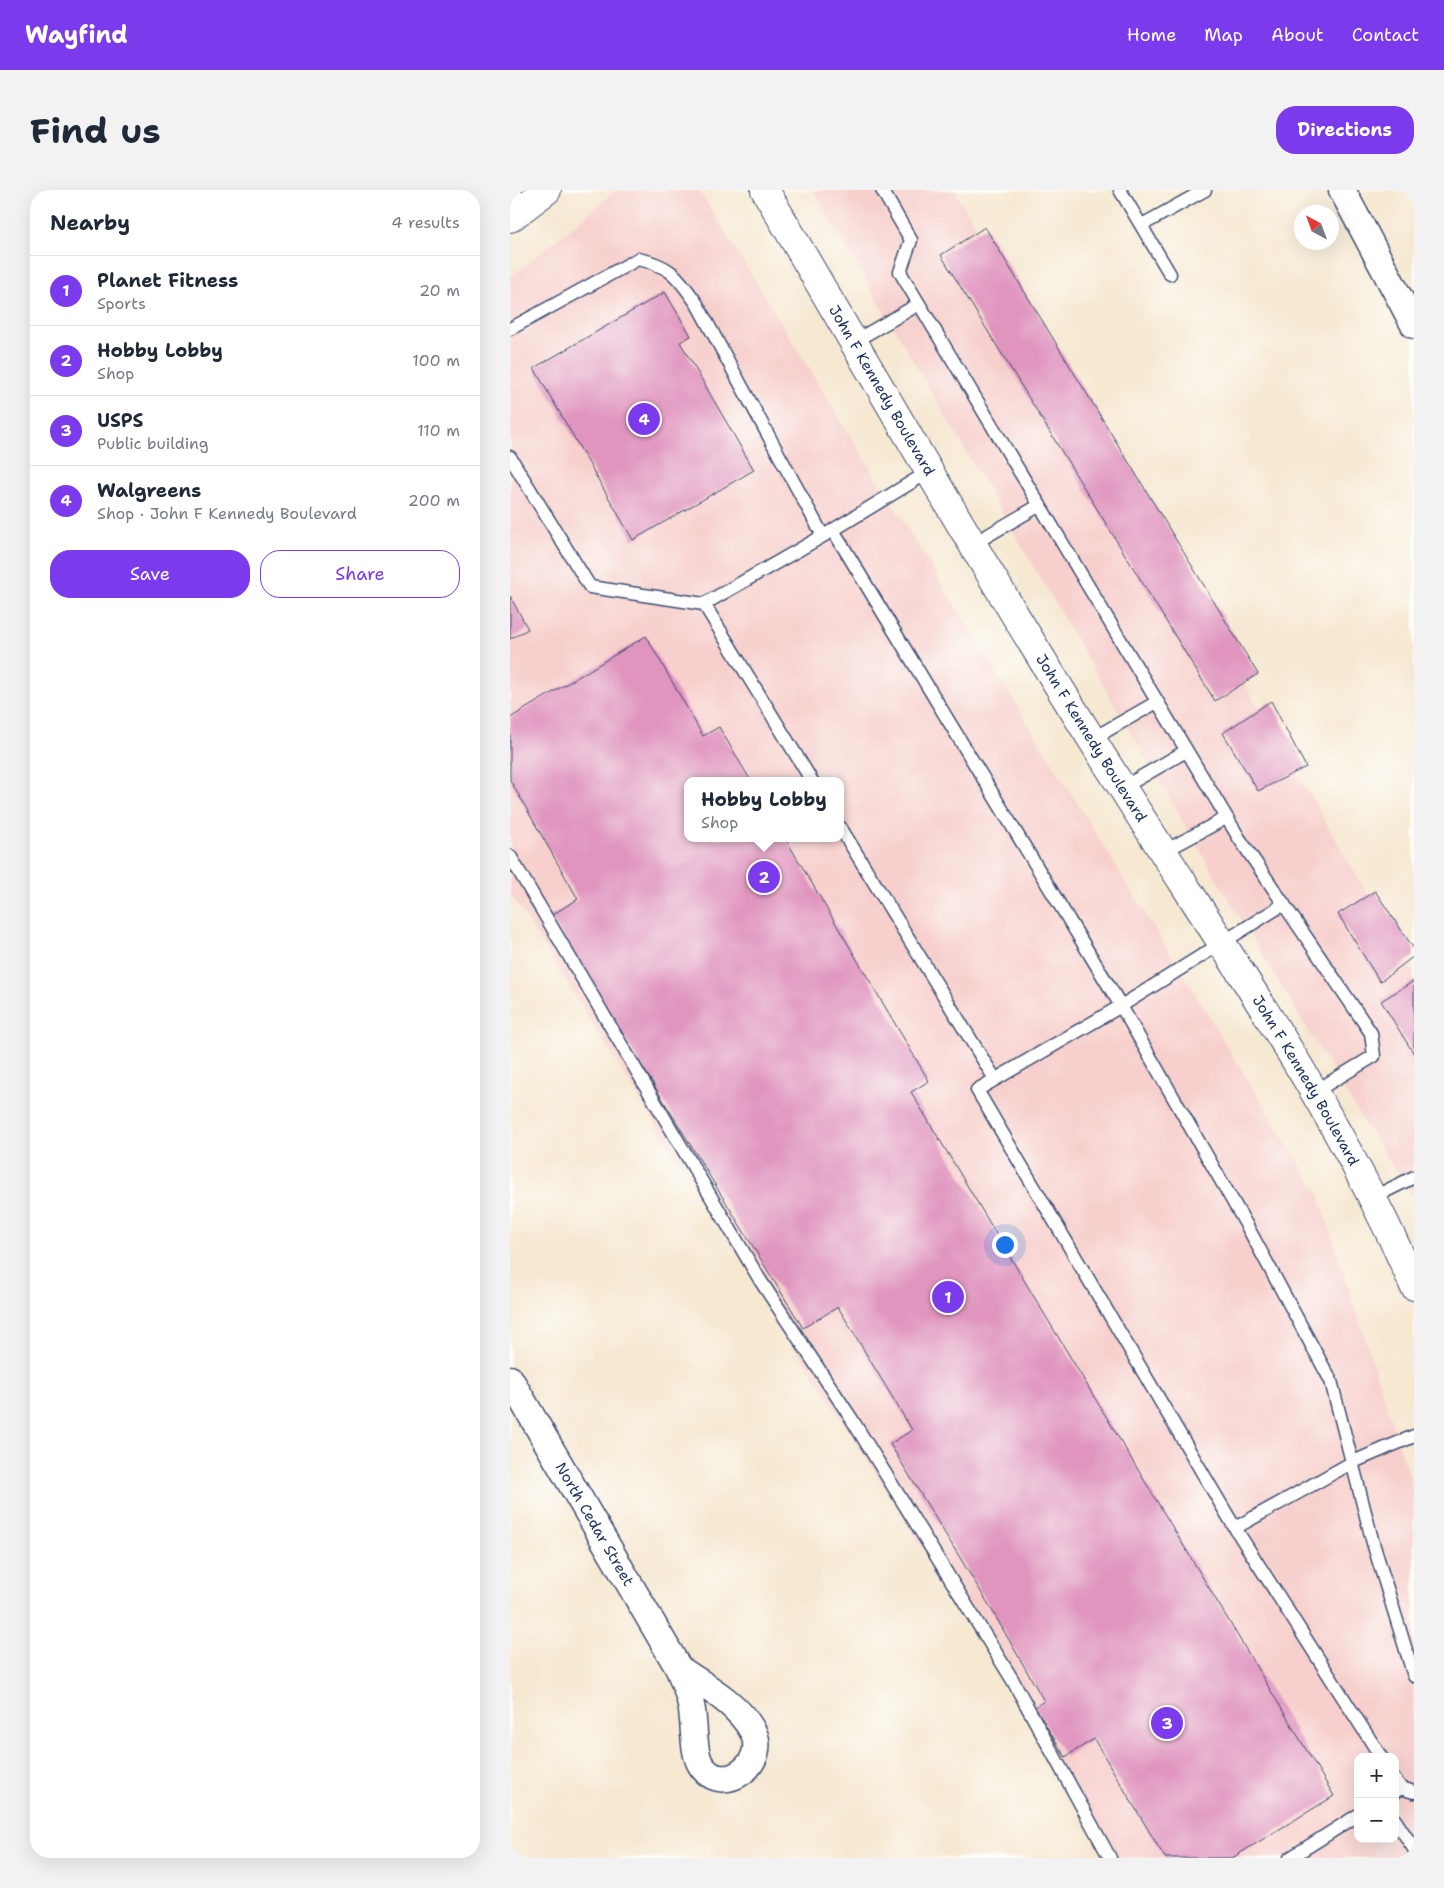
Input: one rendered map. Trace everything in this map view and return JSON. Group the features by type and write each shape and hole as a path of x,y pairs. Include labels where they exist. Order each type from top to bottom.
{"main road":[{"path":"516,205 547,190"},
{"name":"John F Kennedy Boulevard","path":"764,190 973,544 1122,788 1314,1092 1372,1198 1414,1286"}],"street":[{"path":"1342,190 1414,325"},
{"name":"North Cedar Street","path":"510,1379 679,1669"}],"lane":[{"path":"882,190 911,240 900,272 1226,818 1371,1033 1374,1056 1314,1092"},
{"path":"1120,190 1170,274"},
{"path":"1142,225 1205,190"},
{"path":"510,329 638,259 654,262 676,274 697,304 828,533 1121,1006 1247,1226 1331,1381 1373,1543 1414,1676"},
{"path":"853,342 919,304"},
{"path":"510,457 590,587 704,604 828,533 930,471"},
{"path":"973,544 1040,505"},
{"path":"704,604 810,777"},
{"path":"1092,739 1157,702"},
{"path":"1122,788 1186,751"},
{"path":"1163,852 1226,818"},
{"path":"844,834 995,1079"},
{"path":"510,856 760,1280 851,1418 1012,1679 1110,1858"},
{"path":"1284,904 1121,1006 977,1090 1235,1528 1378,1753"},
{"path":"1372,1198 1414,1177"},
{"path":"1235,1528 1353,1462 1414,1436"},
{"path":"1399,1787 1414,1792"},
{"path":"1290,1858 1354,1818"},
{"path":"1399,1826 1414,1849"}],"shaded area":[{"path":"617,190 699,190 1319,1195 1414,1491 1414,1858 1118,1858 510,893 510,278"},
{"path":"813,190 955,190 1414,973 1414,1198 1361,1118 1219,883"}],"building":[{"path":"985,227 1258,674 1215,701 941,255"},
{"path":"665,292 691,336 680,342 754,470 633,540 534,368"},
{"path":"510,596 528,629 510,639"},
{"path":"646,636 703,736 719,727 749,777 684,777 684,842 787,842 929,1081 911,1092 1334,1796 1232,1858 1165,1858 1094,1739 1065,1757 1035,1707 1044,1701 989,1605 890,1444 912,1430 838,1307 803,1328 550,916 578,899 510,780 510,718"},
{"path":"1271,701 1306,767 1258,791 1223,733"},
{"path":"1375,891 1414,949 1414,956 1380,982 1338,914"},
{"path":"1414,981 1414,1054 1381,1001"}],"place":[{"name":"Walgreens","path":"644,419"},
{"name":"Hobby Lobby","path":"764,877"},
{"name":"Planet Fitness","path":"948,1297"},
{"name":"USPS","path":"1167,1723"}]}
